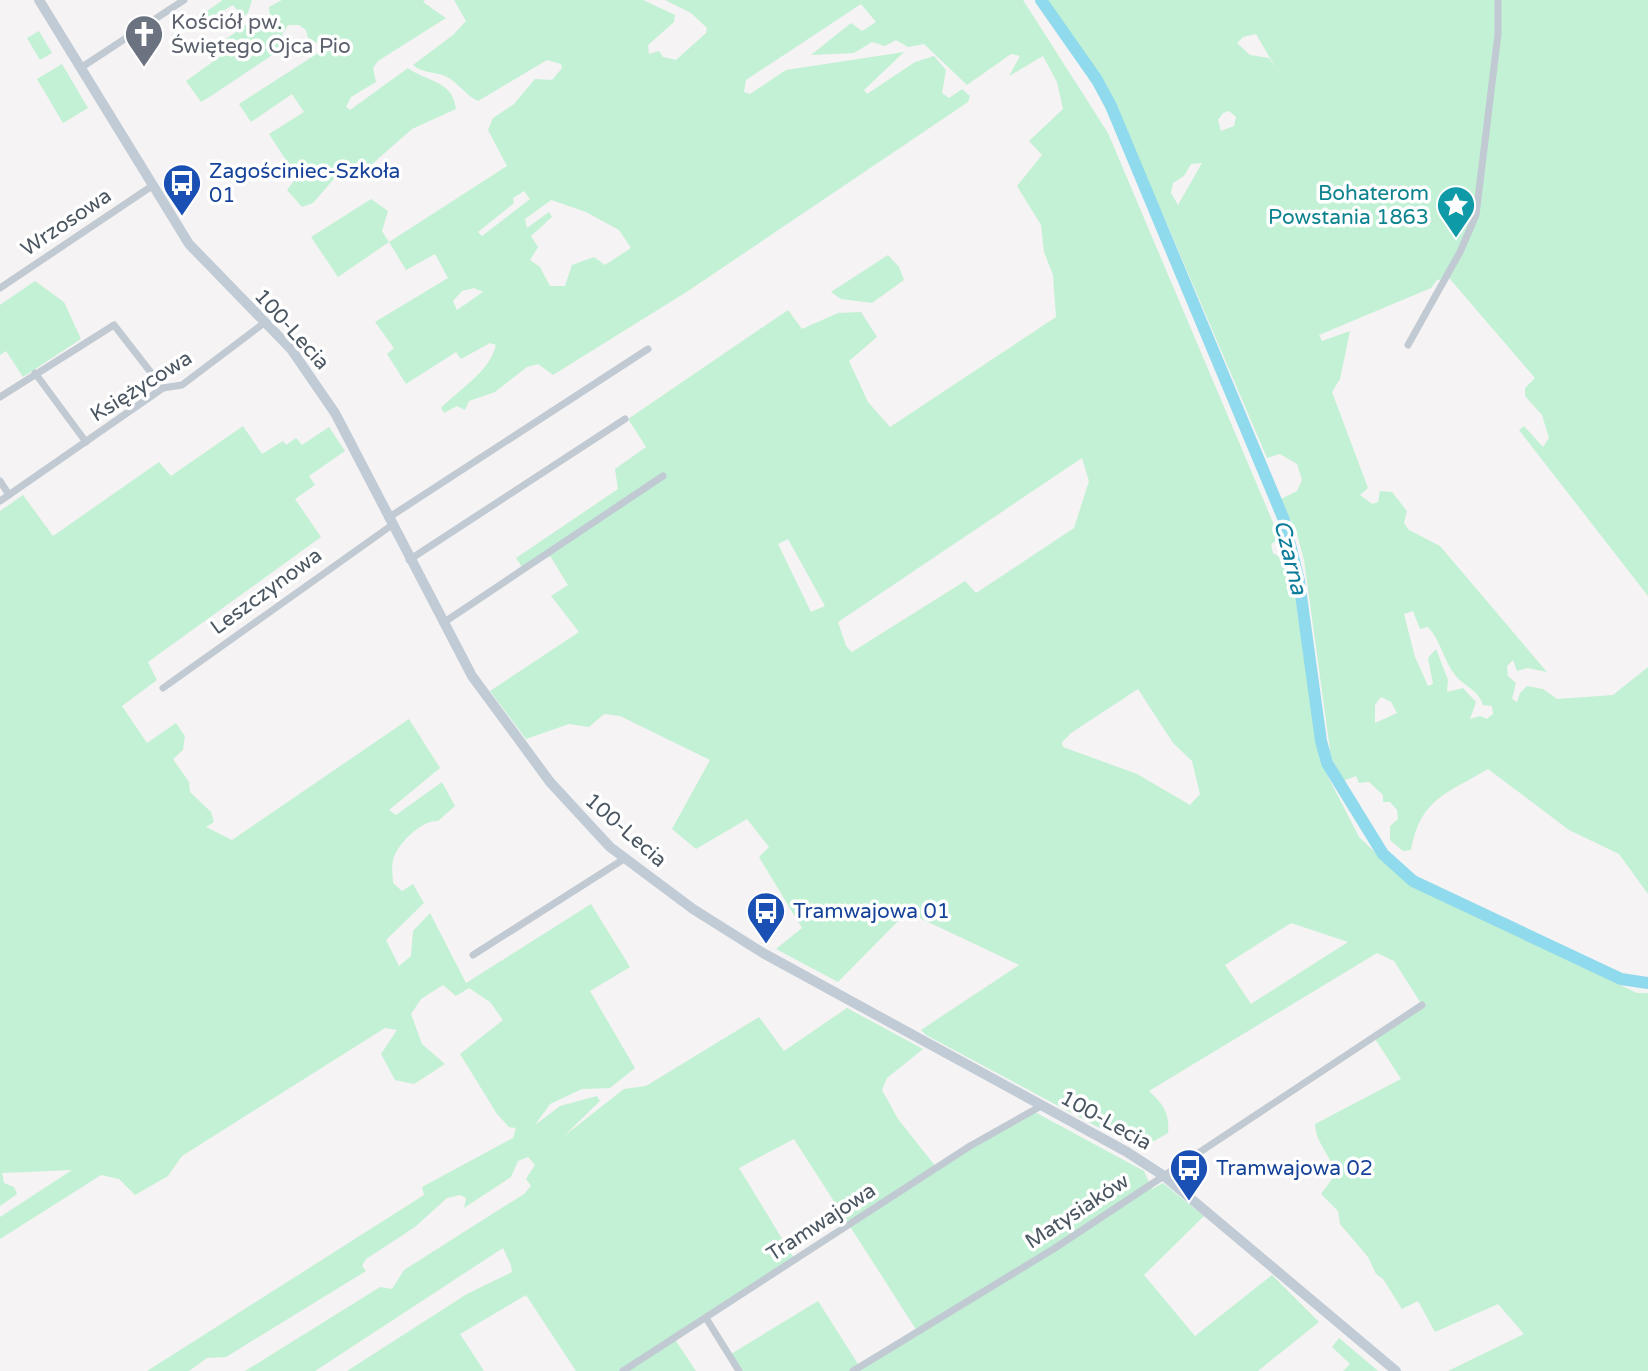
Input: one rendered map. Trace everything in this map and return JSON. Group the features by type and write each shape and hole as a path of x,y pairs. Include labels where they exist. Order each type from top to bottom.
{"street":[{"name":"100-Lecia","path":"39,0 152,186 200,257 302,363 335,413 409,560 472,676 525,751 577,815 624,859 693,909 763,953 1164,1176 1396,1371"},
{"path":"82,67 184,0"},
{"path":"1408,345 1460,252 1476,215 1498,34 1498,0"},
{"name":"Wrzosowa","path":"0,288 152,186"},
{"name":"Księżycowa","path":"0,500 163,388 182,385 264,323"},
{"path":"0,397 114,325 163,388"},
{"name":"Leszczynowa","path":"163,688 390,522 648,349"},
{"path":"36,373 86,442"},
{"path":"409,560 625,419"},
{"path":"443,623 663,476"},
{"path":"0,481 9,495"},
{"path":"473,955 624,859"},
{"name":"Matysiaków","path":"853,1371 1055,1248 1422,1005"},
{"name":"Tramwajowa","path":"622,1371 970,1146 1041,1106"},
{"path":"706,1318 739,1371"}],"green space":[{"path":"223,0 252,0 248,13 243,17 233,5 214,16 217,23 210,27 201,15"},
{"path":"282,0 425,0 423,2 446,18 378,61 373,68 376,82 351,97 346,107 350,110 408,68 450,92 456,109 412,129 363,172 338,162 335,166 340,172 313,203 302,207 287,190 297,177 269,134 304,112 292,94 251,122 239,104 326,48 308,38 306,30 299,25 288,25 282,34 289,44 201,102 186,81 228,51 222,42 250,22 263,24 270,20 269,7"},
{"path":"454,0 643,0 675,15 674,22 648,45 649,54 659,51 663,57 676,60 706,33 707,28 691,13 665,0 1023,0 1108,133 1280,539 1271,544 1273,553 1290,564 1320,761 1359,837 1407,883 1637,993 1648,993 1648,1371 1448,1371 1524,1334 1498,1304 1435,1332 1418,1301 1402,1309 1383,1279 1376,1274 1368,1257 1340,1224 1338,1211 1321,1194 1335,1175 1318,1138 1315,1124 1401,1079 1374,1037 1422,1005 1394,961 1377,953 1149,1091 1164,1109 1168,1120 1168,1133 1142,1148 1135,1147 921,1030 1019,965 907,912 838,982 776,949 802,928 759,857 769,847 747,819 696,849 672,829 710,760 620,716 604,714 589,727 569,724 526,739 490,691 579,632 551,596 568,585 550,556 524,570 516,558 618,489 615,469 646,447 628,419 788,310 802,329 838,313 861,312 877,337 849,361 868,402 890,427 1056,317 1053,275 1044,252 1041,225 1017,186 1042,155 1029,141 1063,109 1057,82 1043,56 1009,76 1020,56 1011,54 967,85 924,44 908,47 896,40 885,46 872,42 854,53 811,55 851,23 862,31 876,22 861,4 746,80 744,92 750,94 786,70 904,52 864,90 867,94 915,62 934,56 946,70 942,93 949,98 962,89 970,96 968,102 688,291 553,375 538,364 527,367 495,392 469,401 465,410 457,406 444,413 441,408 481,372 496,345 490,343 461,359 456,352 406,384 387,354 394,348 375,322 448,278 435,254 406,270 389,242 507,166 488,130 493,118 514,104 535,79 552,80 562,68 561,64 547,60 478,101 445,76 417,68 413,65 453,35 466,21","holes":["524,191 530,199 482,236 478,232 514,203 513,198","551,200 586,212 619,230 631,248 605,265 594,257 572,265 565,286 550,286 540,267 530,260 538,247 531,236 552,217 549,212 527,228 525,219","474,288 483,292 457,310 453,301 462,291","1082,458 1089,481 1074,528 976,593 965,581 852,652 846,646 838,622","788,539 825,606 811,612 778,544","1138,689 1173,743 1192,761 1200,794 1190,805 1137,774 1063,747 1062,742 1071,733","1291,923 1348,942 1251,1004 1225,965"]},
{"path":"1043,0 1648,0 1648,596 1519,430 1524,426 1543,447 1549,438 1542,415 1525,396 1525,388 1535,378 1449,278 1437,280 1431,288 1319,335 1322,341 1350,331 1340,379 1332,392 1368,488 1360,495 1372,504 1378,502 1380,491 1392,492 1407,511 1404,523 1409,530 1440,546 1547,672 1528,668 1517,671 1513,660 1507,666 1508,676 1516,683 1512,699 1517,702 1520,693 1527,686 1543,689 1557,699 1613,695 1648,667 1648,894 1619,854 1569,830 1488,769 1437,800 1421,819 1411,850 1403,851 1390,840 1390,826 1398,819 1397,810 1390,802 1383,802 1383,795 1369,782 1359,783 1356,776 1343,781 1331,757 1304,560 1297,534 1281,499 1297,491 1302,480 1297,464 1280,454 1267,458 1167,224 1099,78","holes":["1256,34 1277,70 1269,58 1250,55 1237,43 1243,37","1229,111 1236,117 1234,126 1221,131 1218,120 1223,113","1202,163 1178,205 1171,193 1173,183 1184,176 1191,164","1413,611 1420,629 1428,627 1456,676 1475,692 1483,705 1492,706 1493,714 1487,719 1480,716 1470,719 1476,702 1463,688 1447,692 1448,680 1436,649 1428,658 1433,684 1428,686 1415,657 1404,614","1381,697 1391,702 1397,713 1375,723 1375,705"]},
{"path":"39,31 52,53 40,60 27,38"},
{"path":"62,64 88,108 63,123 37,79"},
{"path":"371,199 388,211 382,231 389,242 338,277 311,237"},
{"path":"888,255 899,267 904,280 872,303 841,299 831,292"},
{"path":"35,281 64,302 81,339 23,377 6,351 0,355 0,305"},
{"path":"243,426 262,454 283,441 286,445 296,438 302,445 329,427 345,451 309,476 315,485 295,499 321,537 148,662 157,680 122,706 147,743 176,723 185,736 183,750 173,759 189,782 190,792 211,812 214,822 206,827 232,840 409,719 440,768 389,810 396,815 442,782 455,806 438,821 425,824 411,834 395,854 393,883 402,891 413,884 424,903 386,940 399,966 411,956 413,931 430,913 466,983 591,904 630,967 590,991 635,1068 610,1088 582,1089 550,1104 535,1125 560,1106 597,1096 600,1101 564,1136 624,1089 646,1086 759,1017 784,1051 847,1008 923,1049 887,1078 882,1090 898,1119 936,1167 1031,1110 1144,1171 1152,1189 1163,1183 1204,1216 1144,1275 1195,1336 1272,1275 1319,1322 1258,1371 741,1371 731,1354 818,1301 860,1367 917,1331 794,1139 739,1168 795,1260 674,1338 696,1371 576,1371 526,1295 460,1334 484,1371 347,1371 467,1294 512,1272 503,1248 315,1371 245,1371 380,1287 392,1289 404,1270 524,1194 531,1186 526,1179 535,1165 528,1157 518,1161 511,1177 464,1208 466,1198 460,1195 447,1198 415,1227 366,1259 362,1266 366,1271 226,1357 207,1358 189,1371 147,1371 424,1195 422,1187 513,1138 516,1128 509,1127 497,1114 460,1054 503,1020 490,1002 469,988 456,996 443,985 421,999 411,1014 422,1044 445,1064 414,1084 395,1080 381,1054 397,1030 385,1028 182,1156 168,1176 135,1195 119,1179 101,1175 0,1239 0,1217 72,1170 2,1173 4,1183 14,1187 17,1194 0,1206 0,511 23,495 53,536 159,462 171,476"},
{"path":"1339,1338 1378,1371 1343,1371 1350,1364 1332,1347"}],"waterway":[{"name":"Czarna","path":"1041,0 1097,80 1111,106 1284,520 1299,581 1321,741 1327,763 1383,854 1413,881 1621,979 1648,983"}],"place":[{"name":"Kościół pw. Świętego Ojca Pio","path":"144,68"},
{"name":"Zagościniec-Szkoła 01","path":"182,217"},
{"name":"Bohaterom Powstania 1863","path":"1456,239"},
{"name":"Tramwajowa 01","path":"766,945"},
{"name":"Tramwajowa 02","path":"1189,1202"}]}
